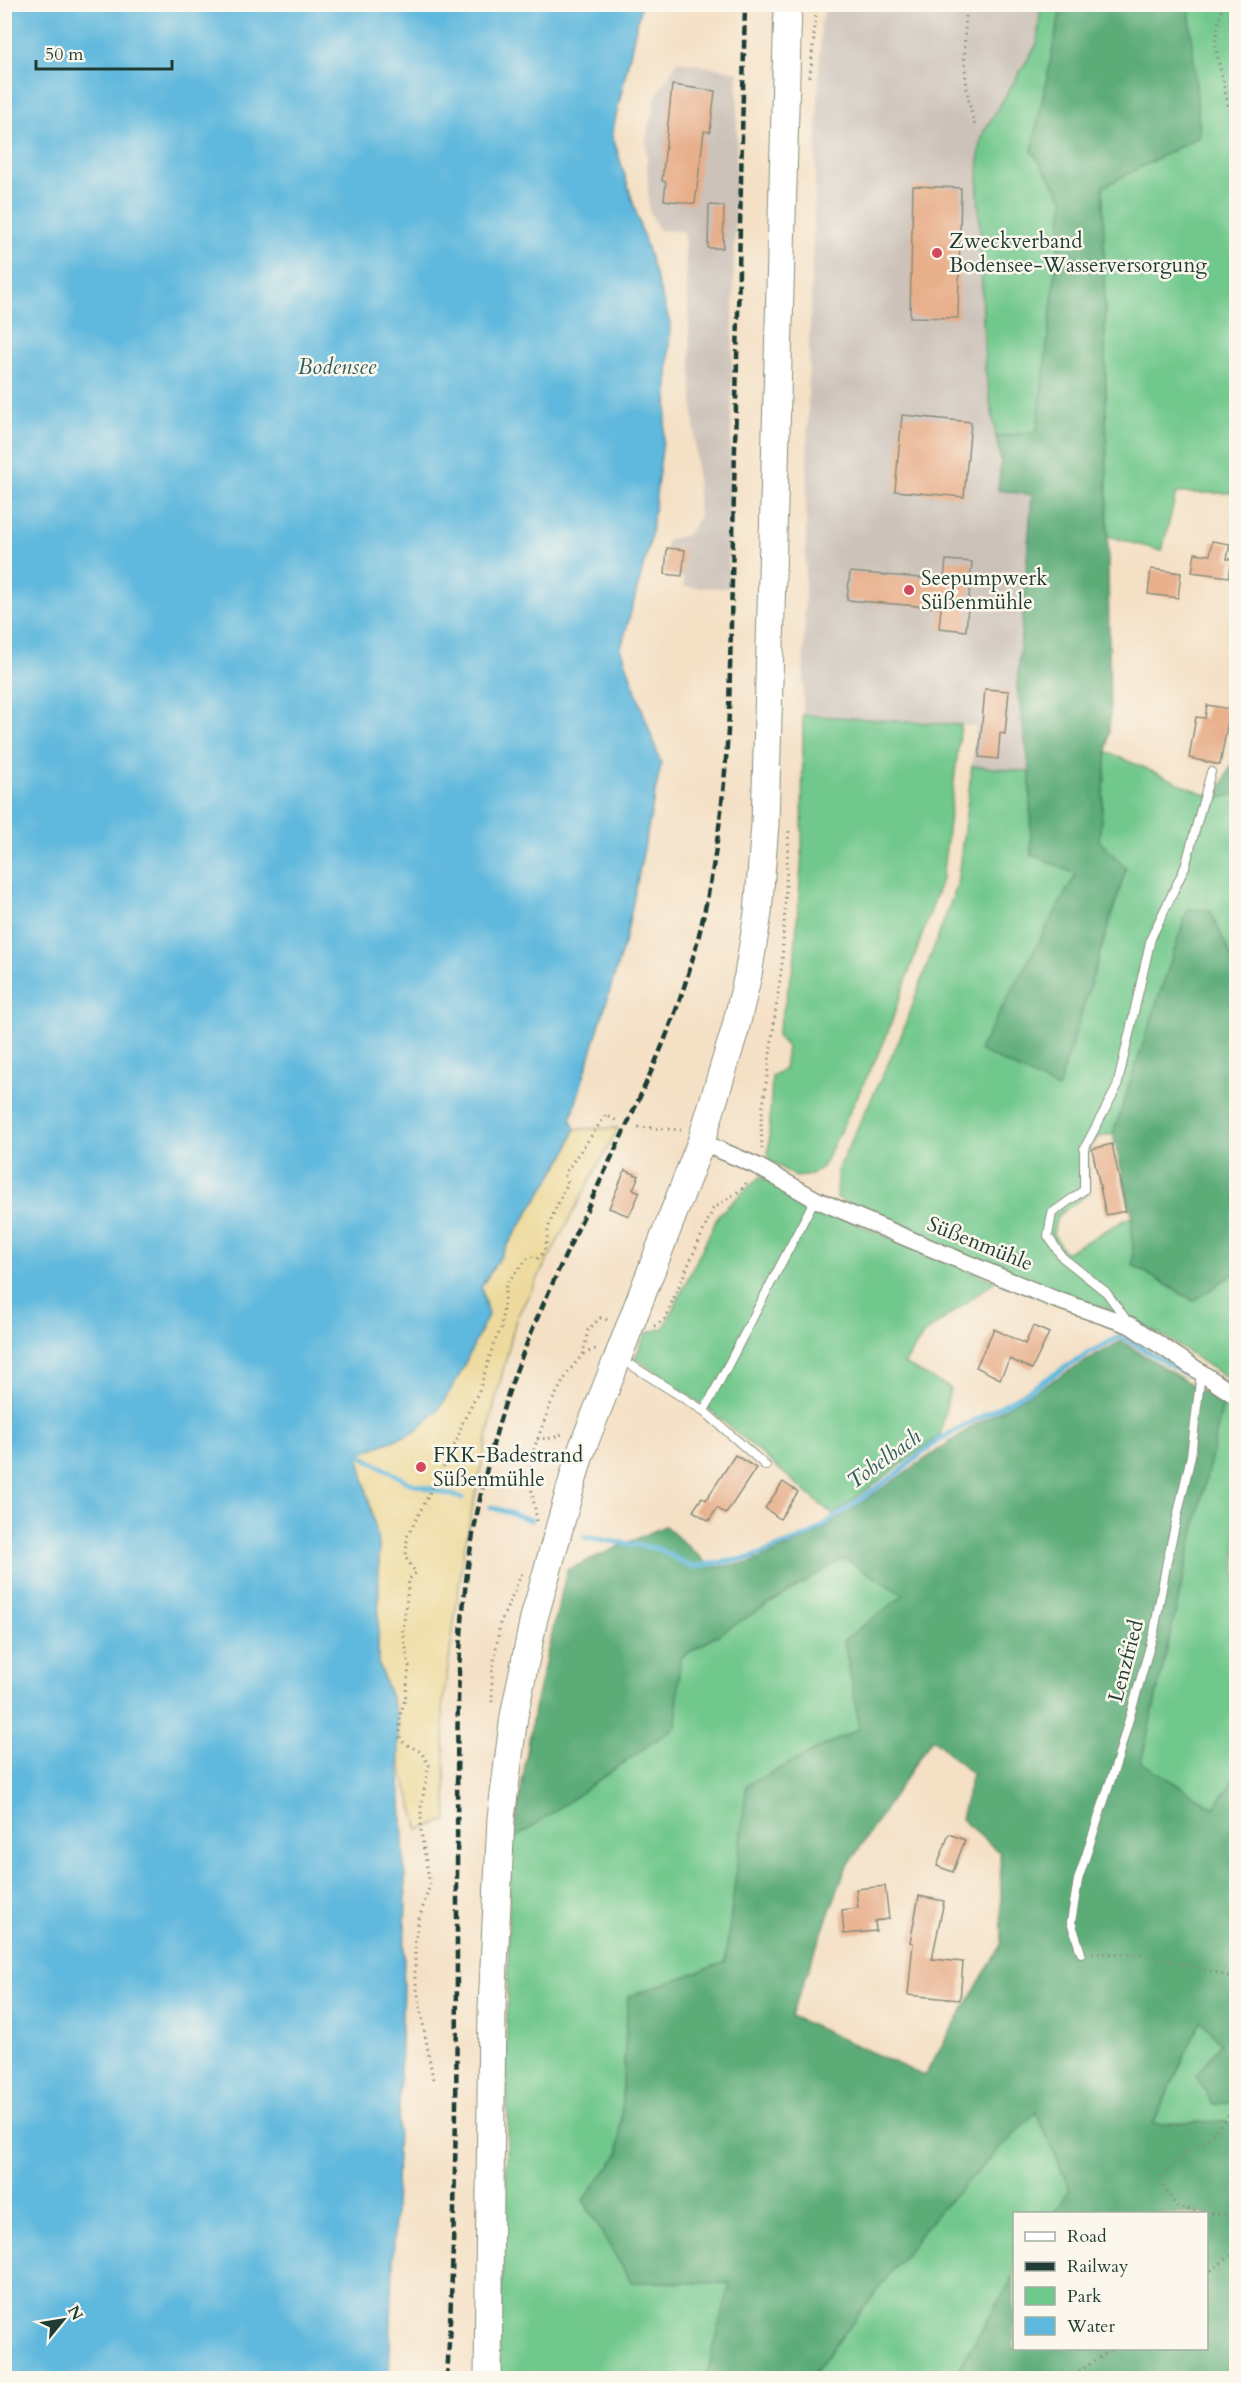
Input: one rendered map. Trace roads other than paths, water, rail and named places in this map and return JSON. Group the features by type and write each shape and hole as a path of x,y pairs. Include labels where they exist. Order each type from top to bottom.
{"main road":[{"path":"488,2379 492,2008 501,1818 514,1716 534,1618 610,1352 642,1319 701,1142 735,1030 748,975 758,913 765,824 788,4"}],"street":[{"name":"Süßenmühle","path":"701,1142 757,1166 815,1199 1043,1294 1130,1325 1236,1396"}],"lane":[{"path":"1130,1325 1106,1292 1062,1257 1048,1236 1052,1213 1084,1190 1084,1149 1117,1087 1151,938 1185,867 1211,772"},
{"path":"704,1411 815,1199"},
{"path":"610,1352 704,1411 766,1466"},
{"name":"Lenzfried","path":"1081,1953 1071,1922 1078,1880 1117,1761 1154,1632 1167,1561 1191,1456 1201,1373"}],"water":[{"name":"Bodensee","path":"5,4 641,5 612,134 670,323 667,409 650,542 621,648 661,764 626,937 571,1119 575,1129 566,1153 481,1287 488,1315 459,1376 439,1409 415,1432 358,1454 379,1544 378,1663 397,1716 406,1901 389,2378 5,2378"}],"waterway":[{"name":"Tobelbach","path":"585,1537 659,1549 691,1567 750,1558 810,1535 899,1472 938,1440 1016,1398 1121,1336 1186,1374"},
{"name":"Tobelbach","path":"1210,1389 1236,1406"},
{"name":"Tobelbach","path":"358,1454 410,1483 462,1498"},
{"name":"Tobelbach","path":"491,1507 531,1520"}],"railway":[{"path":"447,2378 456,2124 457,1739 463,1605 476,1519 486,1472 508,1394 541,1310 672,1021 691,964 715,857 724,785 729,712 745,4"}],"place":[{"name":"Zweckverband Bodensee-Wasserversorgung","path":"937,253"},
{"name":"Seepumpwerk Süßenmühle","path":"909,590"},
{"name":"FKK-Badestrand Süßenmühle","path":"421,1467"}]}
